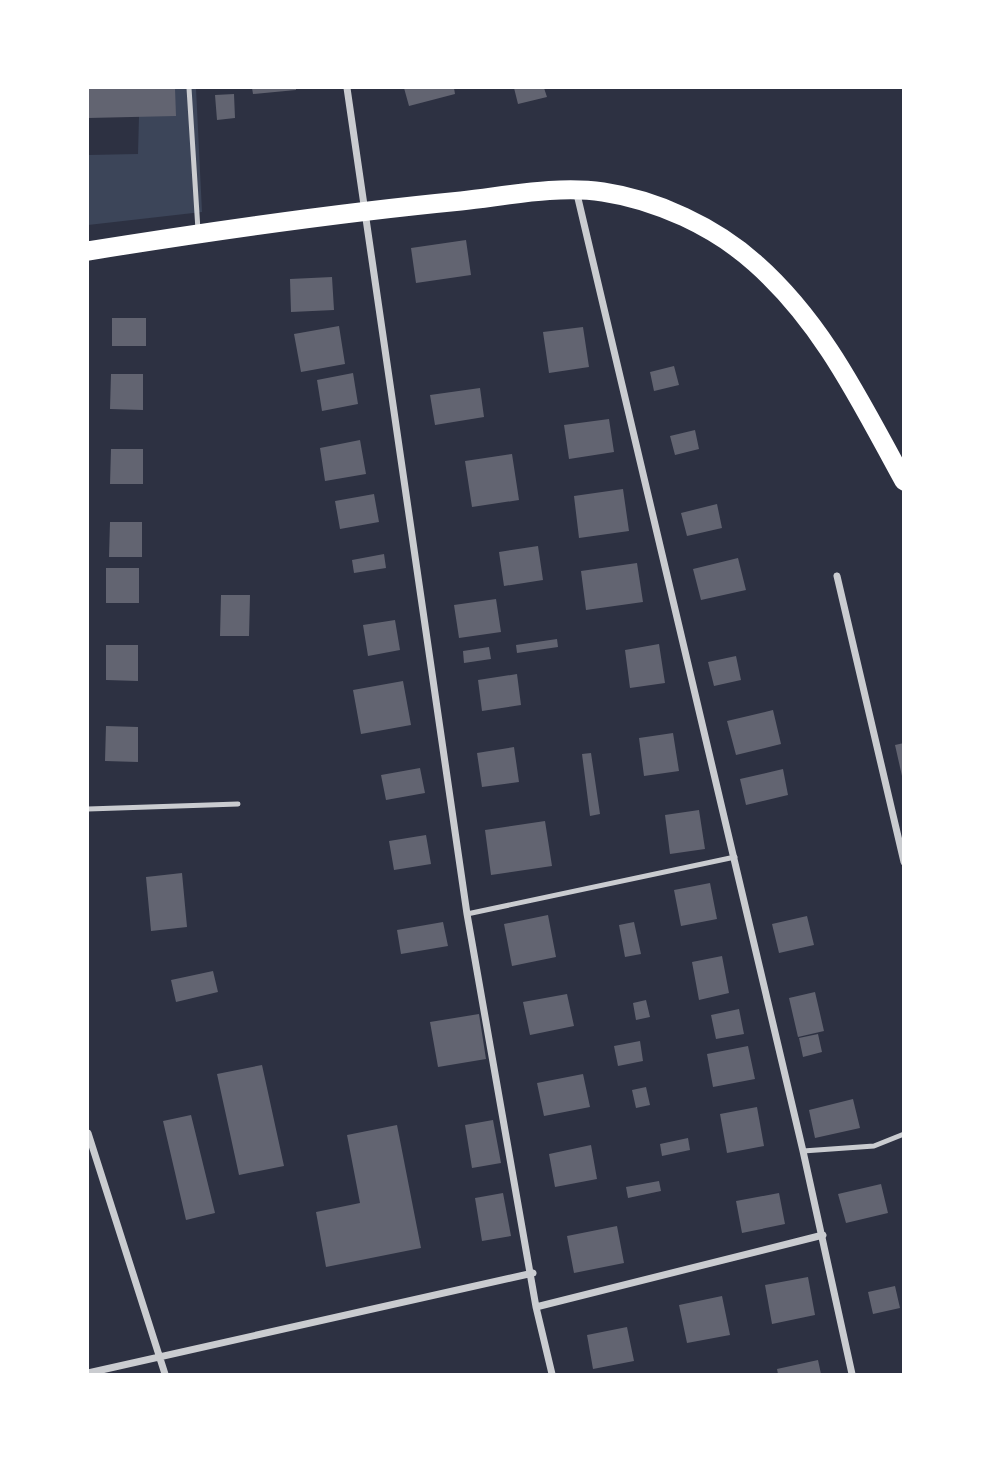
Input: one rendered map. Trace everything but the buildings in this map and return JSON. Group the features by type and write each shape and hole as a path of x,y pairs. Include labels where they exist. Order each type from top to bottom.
{"highway":[{"path":"88,251 365,210 576,190 600,191 655,206 705,229 736,248 770,277 804,313 833,352 904,481"}],"street":[{"path":"347,88 467,914 533,1273 536,1307 552,1374"},
{"path":"576,190 735,857 823,1235 852,1374"},
{"path":"838,576 904,862"},
{"path":"88,1133 165,1374"},
{"path":"536,1307 823,1235"},
{"path":"88,1373 533,1273"}],"lane":[{"path":"189,88 198,233"},
{"path":"88,809 238,804"},
{"path":"467,914 735,857"},
{"path":"803,1151 874,1146 904,1135"}],"shaded area":[{"path":"175,88 196,88 202,212 88,225 88,155 138,154 139,116 175,116"}]}
